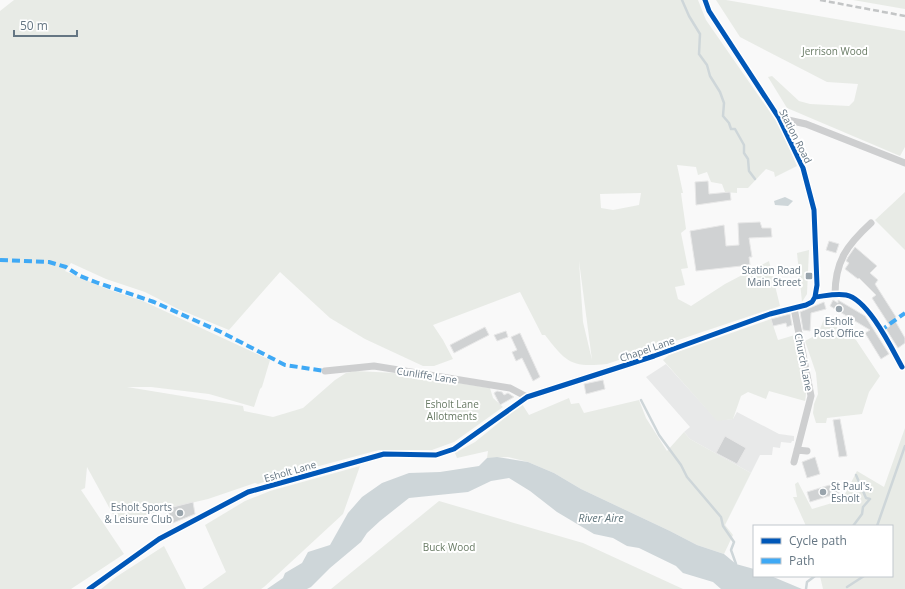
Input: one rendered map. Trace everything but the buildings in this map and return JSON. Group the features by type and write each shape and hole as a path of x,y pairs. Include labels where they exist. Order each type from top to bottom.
{"street":[{"name":"Station Road","path":"705,0 709,11 778,118 803,168 810,192 816,229 817,285 815,297"},
{"path":"778,118 806,124 905,163"},
{"path":"835,295 838,265 845,250 871,222"},
{"path":"815,297 848,295 861,304 872,316 902,367"},
{"name":"Chapel Lane","path":"508,411 527,397 654,356 770,314 812,302 815,297"},
{"name":"Church Lane","path":"794,308 811,396 794,462"},
{"name":"Cunliffe Lane","path":"325,371 374,366 510,388 527,397"},
{"name":"Esholt Lane","path":"89,589 159,539 248,492 384,454 436,455 454,449 508,411"},
{"path":"797,450 807,450"}],"shaded area":[{"path":"666,364 717,420 733,419 737,412 779,434 794,436 794,441 791,443 781,442 780,448 773,447 772,455 760,455 751,473 690,439 684,432 690,427 646,377"}],"green space":[{"name":"Esholt Lane Allotments","path":"14,0 698,0 706,20 779,125 797,166 775,177 774,172 766,169 748,188 737,188 737,193 725,192 722,184 711,182 707,172 698,175 696,167 677,165 683,193 681,193 686,229 681,233 688,268 681,269 685,285 675,287 678,299 691,306 725,284 769,261 780,306 607,364 585,365 577,364 564,357 545,335 542,335 520,292 433,325 453,359 434,366 423,366 365,339 330,318 280,272 229,330 178,309 145,292 106,279 71,263 65,271 107,289 143,301 270,360 254,407 209,394 151,387 127,387 243,406 244,411 273,417 303,408 335,380 346,373 355,371 396,373 490,388 493,398 503,407 454,442 432,450 379,450 278,477 258,484 255,483 208,499 165,509 141,517 116,520 87,467 85,488 81,490 124,554 71,589 0,589 0,11","holes":["641,193 639,205 613,210 601,208 600,194","579,261 592,360 583,322"]},
{"name":"Jerrison Wood","path":"716,0 726,0 905,31 905,147 900,156 787,108 768,77 772,76 799,101 810,104 849,106 854,101 858,84 827,82 740,37"},
{"path":"853,0 905,0 905,9 899,8"},
{"path":"905,192 905,250 875,220"},
{"path":"809,250 807,294 802,302 797,253"},
{"path":"771,319 778,340 795,335 805,377 805,401 769,391 766,399 748,392 741,396 733,419 717,421 663,360 669,355"},
{"path":"824,319 856,340 880,376 869,392 862,414 827,418 826,423 816,423 813,413 814,404 818,394 816,373 805,341 818,334"},
{"path":"569,398 571,404 579,403 584,413 639,400 646,418 667,451 684,432 690,439 751,473 725,525 733,535 724,554 697,545 581,489 554,473 528,462 508,457 487,458 488,451 457,458 455,453 475,442 522,404 529,415"},
{"path":"905,428 905,589 823,589 820,577 893,577 893,525 806,525 793,497 797,497 795,484 798,482 812,509 842,500 857,471 884,487"},
{"path":"360,466 343,514 264,587 261,589 202,589 226,572 205,525 245,501 270,491"},
{"name":"Buck Wood","path":"439,501 583,543 683,589 331,589"},
{"path":"164,546 186,589 101,589 116,577"}],"water":[{"path":"785,197 793,201 788,206 775,205 774,201"},
{"name":"River Aire","path":"497,457 528,462 554,473 581,489 697,545 724,554 736,564 753,569 753,577 773,577 802,589 721,589 713,582 683,573 676,566 639,548 627,546 613,538 594,534 557,512 530,491 509,478 491,481 468,492 409,498 380,521 367,533 361,542 330,568 311,587 307,589 267,589 283,578 285,573 302,563 308,552 330,545 348,513 362,497 382,483 409,473 440,472 479,466 487,458"}],"waterway":[{"path":"682,0 689,16 700,34 699,54 707,65 710,76 720,92 724,103 723,116 729,123 731,129 735,129 744,145 744,153 748,159 749,171 755,179"},
{"path":"641,400 659,435 681,465 687,477 721,517 723,526 734,542 731,550 736,564"},
{"path":"877,525 905,446"},
{"path":"854,525 862,514 863,507 870,499 866,498 856,475"},
{"path":"806,589 807,582 814,577"},
{"path":"847,587 862,577"}],"railway":[{"path":"820,0 905,16"}],"marked path":[{"path":"0,260 49,262 66,267 80,276 154,302 221,332 285,365 325,371"},
{"path":"880,331 905,313"}],"cycle path":[{"path":"705,0 709,11 779,118 803,168 814,210 817,285 815,297"},
{"path":"89,589 159,539 248,492 384,454 436,455 454,449 527,397 654,356 770,314 806,305 812,302 815,297 842,294 863,305 886,337 902,367"}],"place":[{"name":"Station Road Main Street","path":"809,276"},
{"name":"Esholt Post Office","path":"839,309"},
{"name":"St Paul's, Esholt","path":"823,492"},
{"name":"Esholt Sports & Leisure Club","path":"180,513"}]}
